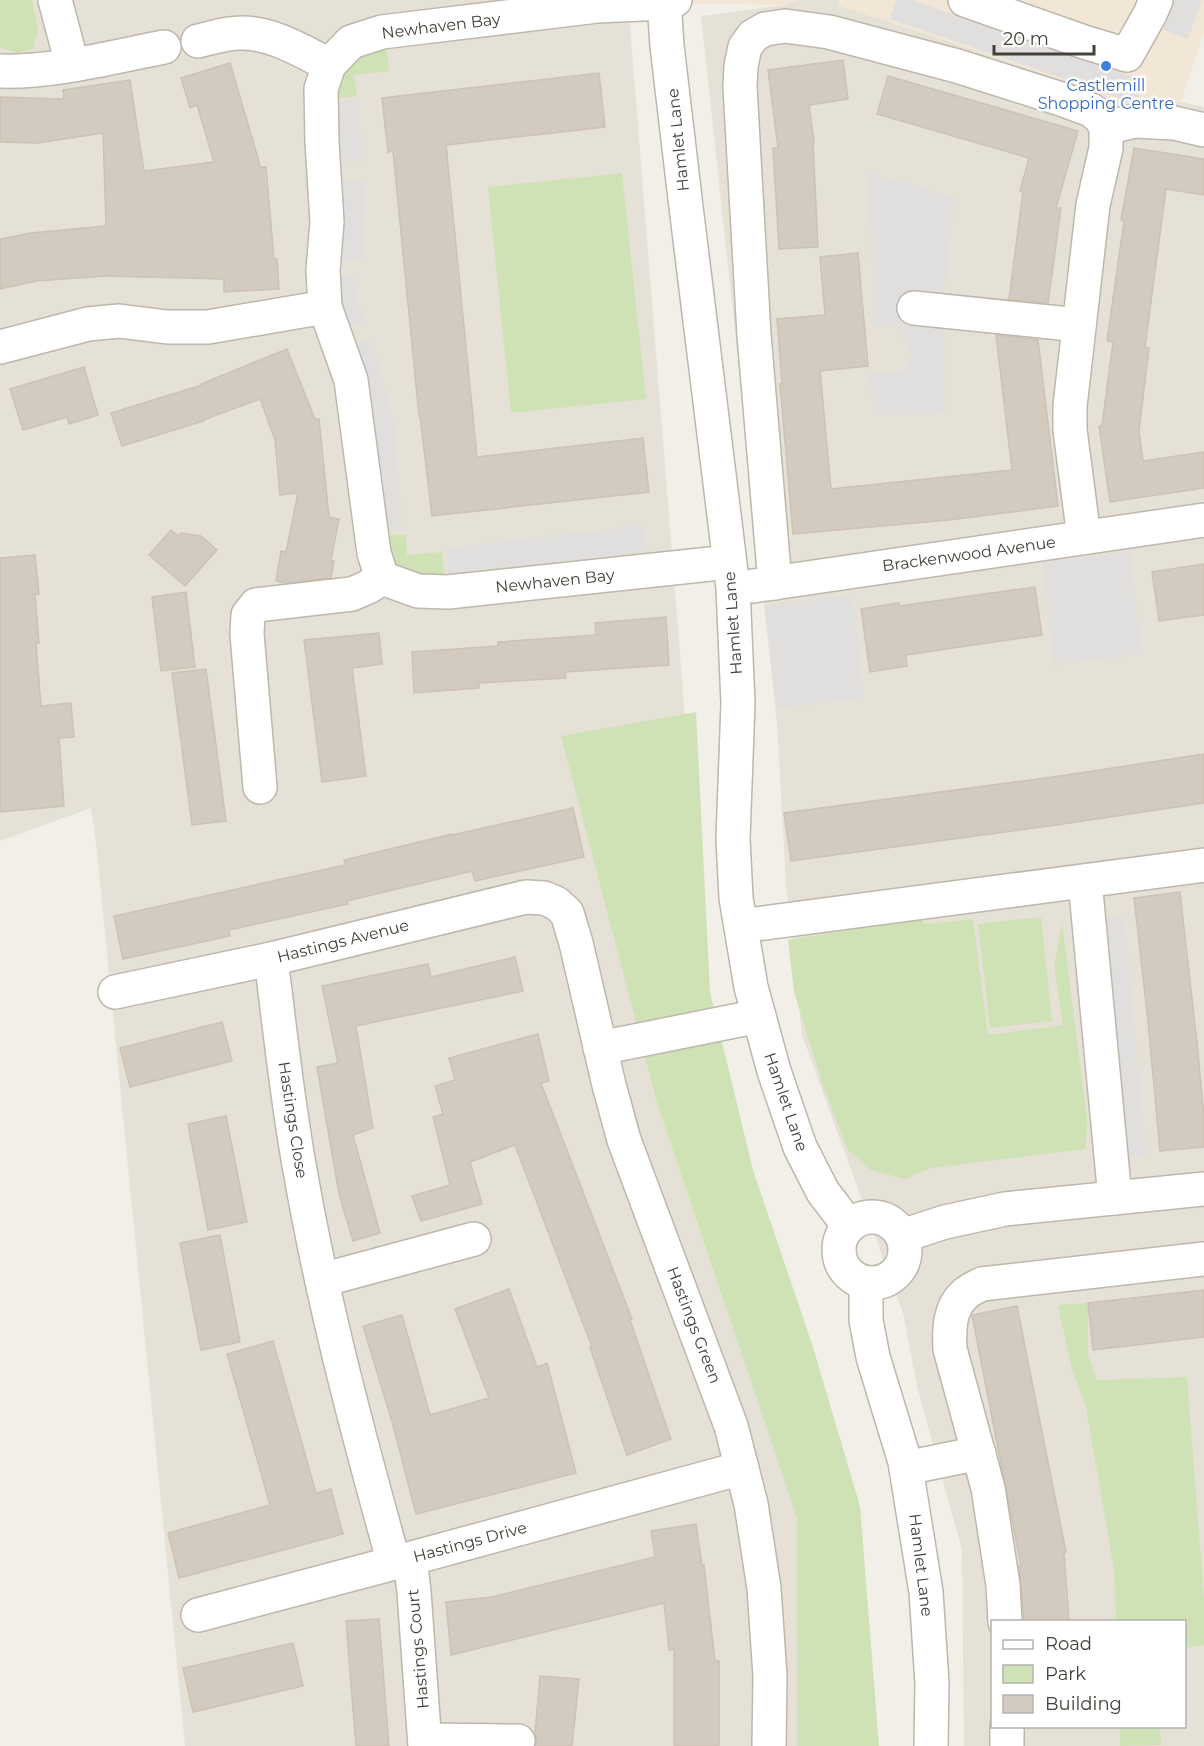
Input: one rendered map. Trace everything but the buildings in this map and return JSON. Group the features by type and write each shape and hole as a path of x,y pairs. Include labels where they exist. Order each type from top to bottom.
{"street":[{"path":"55,0 72,64"},
{"path":"965,0 1127,55 1156,0"},
{"name":"Newhaven Bay","path":"668,1 597,6 382,32 351,42 329,65 321,89 327,222 323,270 325,307 351,380 374,553 382,578 418,591 448,592 731,575"},
{"name":"Hamlet Lane","path":"668,1 667,46 731,575 738,703 734,839 736,898 751,987 774,1071 800,1147 823,1192 849,1226"},
{"path":"775,583 754,335 740,87 745,47 753,36 765,29 785,26 829,32 957,66 1091,110 1101,118 1106,128 1106,148 1093,205 1070,406 1070,430 1084,537"},
{"path":"198,40 240,33 258,35 279,41 329,65"},
{"path":"0,70 17,71 72,64 164,47"},
{"path":"1106,128 1134,121 1174,123 1204,130"},
{"path":"0,346 88,324 119,321 167,327 208,327 325,307"},
{"path":"914,308 1079,325"},
{"name":"Brackenwood Avenue","path":"731,575 775,583 1204,520"},
{"path":"260,787 247,633 248,615 256,605 352,594 382,578"},
{"path":"741,927 1204,865"},
{"path":"1085,881 1115,1198"},
{"name":"Hastings Avenue","path":"115,992 271,959 526,897 544,898 556,903 567,914"},
{"name":"Hastings Green","path":"567,914 624,1140 731,1426 751,1504 764,1588 770,1676 769,1746"},
{"name":"Hastings Close","path":"271,959 299,1169 322,1280 358,1429 402,1561"},
{"path":"600,1048 759,1016"},
{"path":"902,1236 945,1222 1005,1209 1204,1189"},
{"path":"868,1217 889,1221 897,1228 905,1246 905,1257 895,1275 886,1281 866,1283 848,1273 839,1254 843,1234 849,1226 868,1217"},
{"path":"322,1280 474,1239"},
{"path":"1005,1620 1003,1585 988,1488 950,1349 949,1330 954,1309 964,1294 982,1284 1204,1259"},
{"name":"Hamlet Lane","path":"866,1283 866,1320 873,1357 906,1468 926,1592 932,1683 931,1746"},
{"path":"906,1468 979,1453"},
{"name":"Hastings Drive","path":"198,1615 742,1468"},
{"name":"Hastings Court","path":"402,1561 414,1592 425,1743 518,1741"},
{"path":"1007,1728 1007,1746"}],"shaded area":[{"path":"0,0 628,0 685,717 658,1106 797,1519 797,1746 185,1746 91,808 0,841"},
{"path":"664,0 798,0 784,5 664,3"},
{"path":"798,0 839,0 838,5 1138,107 1181,102 1204,107 1204,1746 964,1746 962,1550 917,1386 903,1313 802,1035 786,885 777,723 701,16 784,5"},
{"name":"Castlemill Shopping Centre","path":"839,0 1204,0 1204,32 1181,102 1138,107 837,5"},
{"path":"896,0 912,0 1142,80 1137,104 890,19"},
{"path":"1173,0 1202,0 1188,39 1163,30"},
{"path":"358,100 362,160 333,162 329,102"},
{"path":"867,172 954,197 944,299 945,413 874,416 868,374 904,370 911,357 900,325 874,327"},
{"path":"336,180 366,181 363,261 333,260"},
{"path":"336,272 359,278 357,300 366,322 342,328"},
{"path":"372,339 394,424 402,528 378,531 350,345"},
{"path":"644,525 647,552 448,575 446,548"},
{"path":"1130,552 1142,654 1054,665 1042,562"},
{"path":"852,595 864,698 776,708 764,605"},
{"path":"1124,915 1146,1156 1124,1158 1101,917"}],"green space":[{"path":"0,0 32,0 38,30 33,49 15,53 0,47"},
{"path":"386,46 389,71 354,75 357,96 331,99 344,61"},
{"path":"622,173 646,399 511,413 488,187"},
{"path":"406,534 407,555 442,552 444,577 411,576 393,564 379,536"},
{"path":"696,712 710,992 753,1170 813,1347 860,1506 879,1746 797,1746 797,1519 658,1106 561,736"},
{"path":"1041,917 1052,1021 990,1028 978,924"},
{"path":"920,918 925,924 973,919 988,1035 1063,1025 1054,967 1062,922 1087,1119 1086,1149 931,1168 905,1179 871,1170 848,1150 822,1083 794,992 788,940"},
{"path":"1088,1303 1088,1355 1097,1380 1187,1377 1204,1598 1204,1645 1186,1648 1186,1620 1116,1620 1114,1570 1086,1407 1071,1366 1058,1305"},
{"path":"1120,1728 1160,1728 1161,1745 1120,1746"}],"place":[{"name":"Castlemill Shopping Centre","path":"1106,66"}]}
